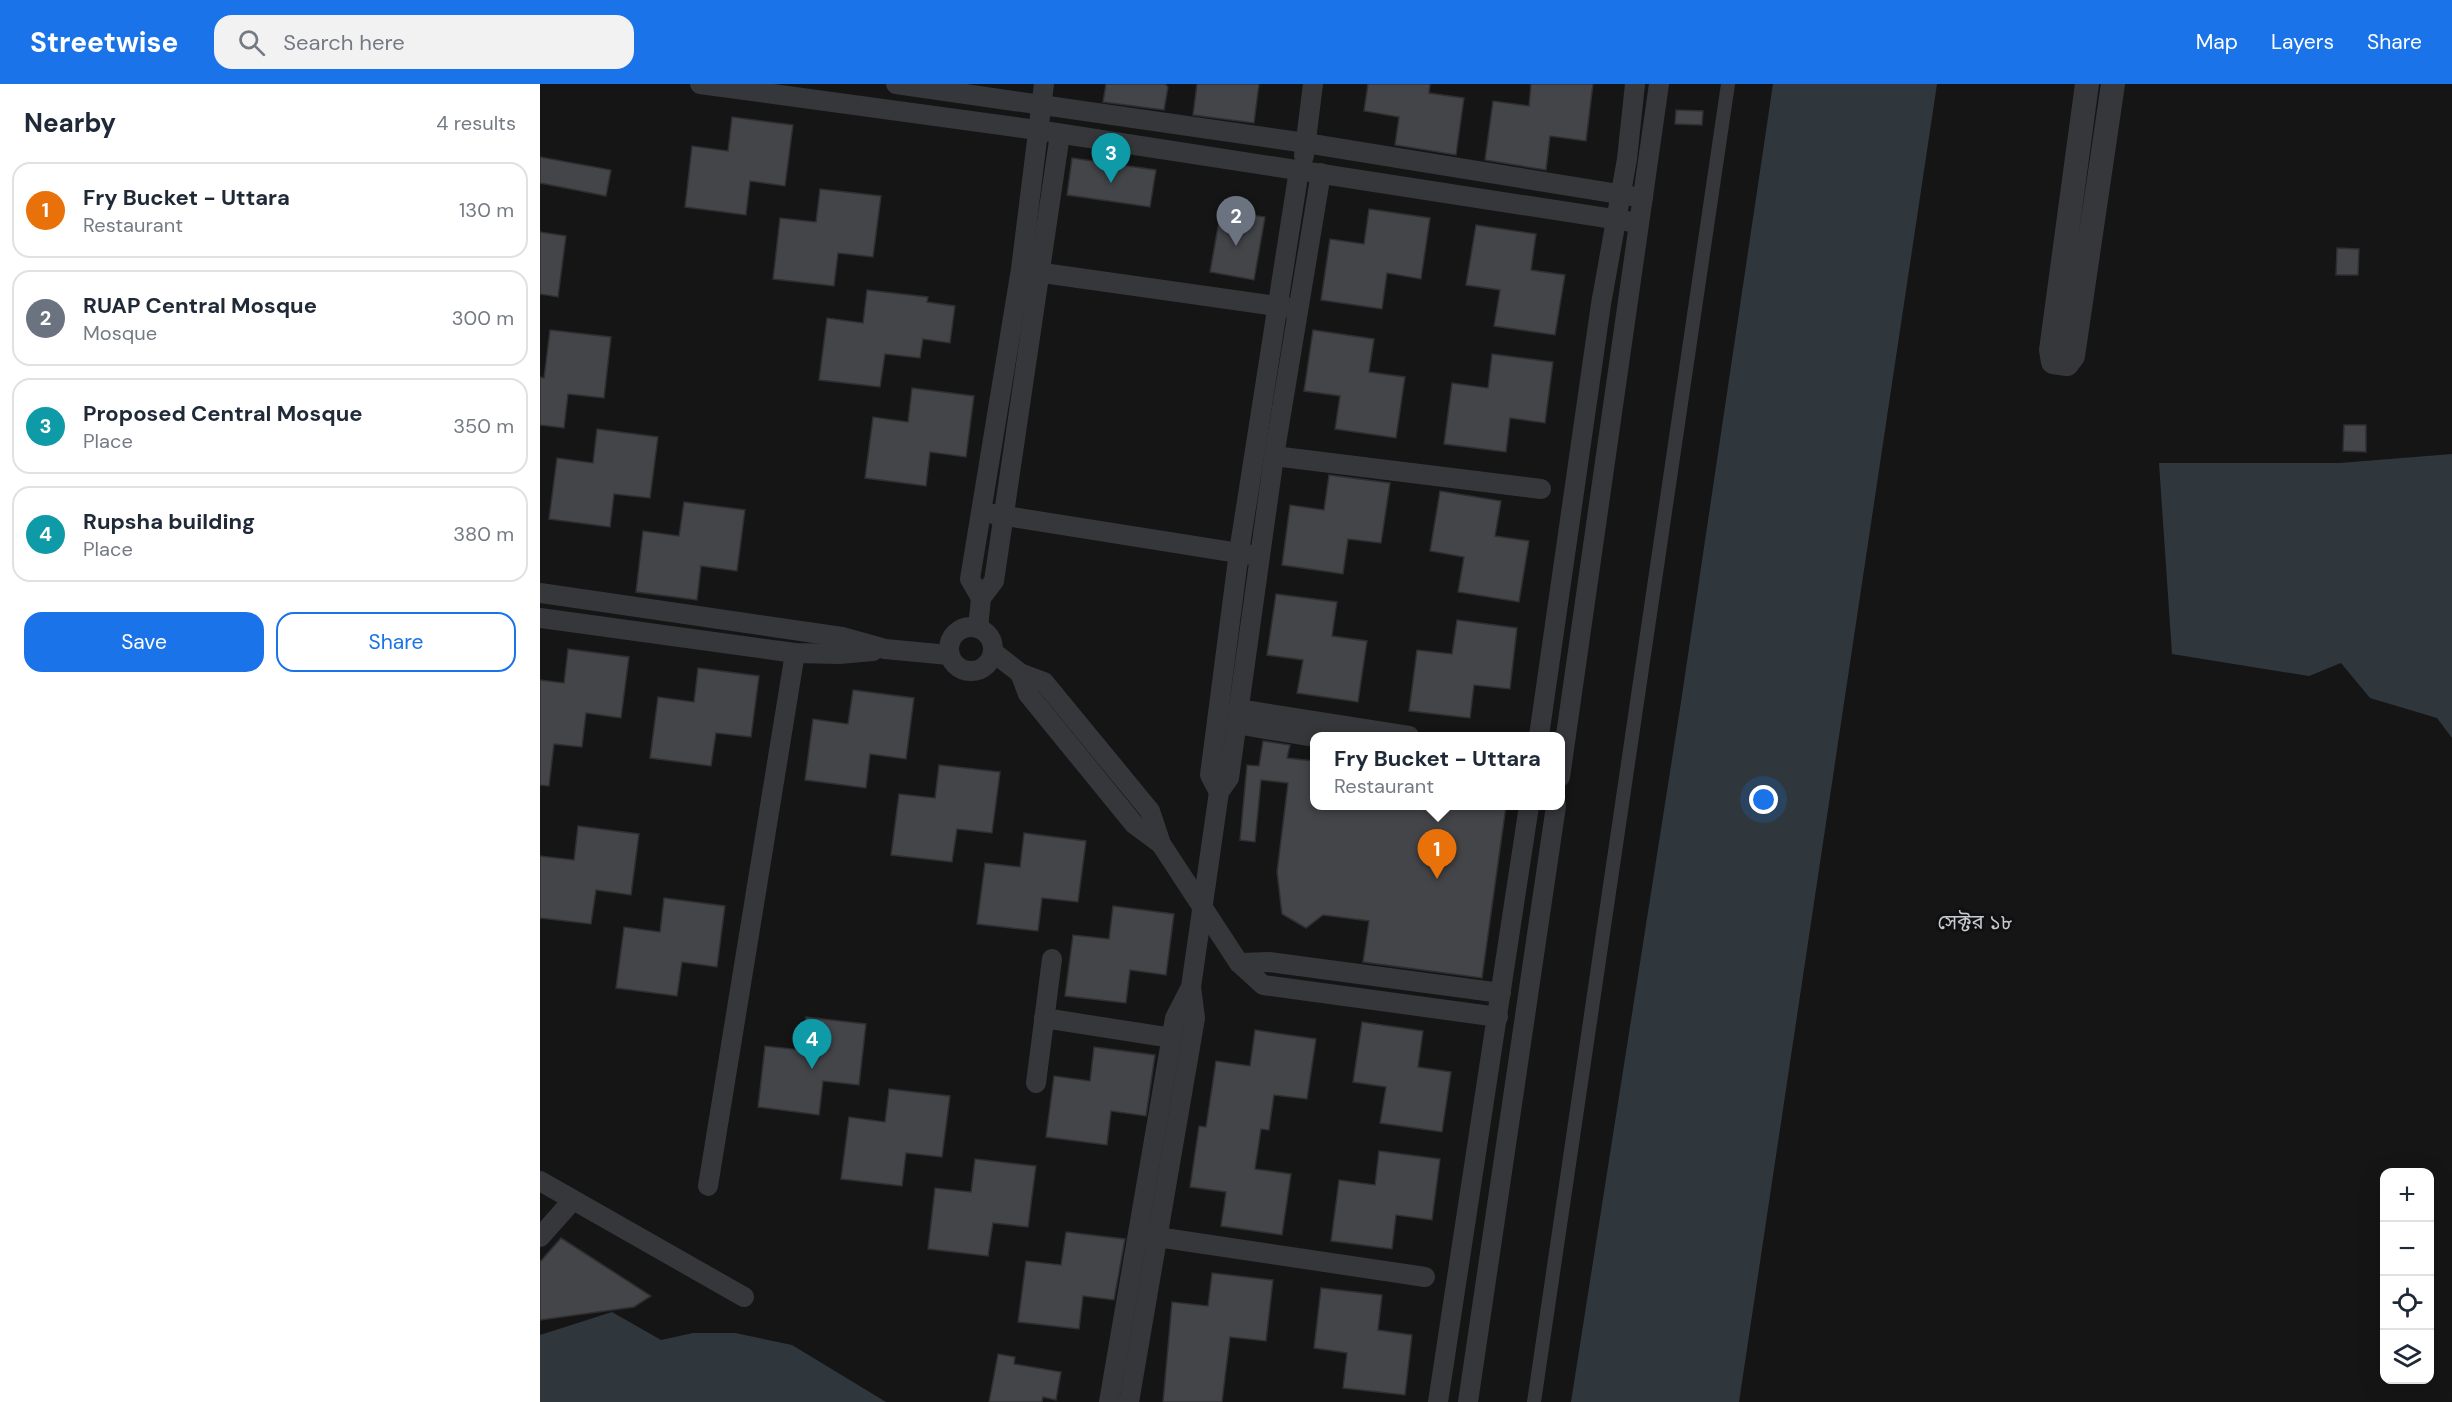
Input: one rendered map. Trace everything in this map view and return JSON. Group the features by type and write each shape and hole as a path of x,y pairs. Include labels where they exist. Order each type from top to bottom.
{"street":[{"path":"700,84 1038,130 1640,223"},
{"path":"896,84 1043,94 1306,143 1643,198"},
{"path":"1109,1402 1195,1018 1191,987 1202,905 1219,792 1229,778 1259,556 1299,309 1308,171 1306,143 1313,84"},
{"path":"1540,732 1600,315 1621,195 1635,84"},
{"path":"1565,739 1659,84"},
{"path":"1534,1402 1728,84"},
{"path":"2087,84 2051,350 2053,362 2067,364 2073,356 2113,84"},
{"path":"981,598 970,579 1021,269 1043,94"},
{"path":"978,628 981,598 994,581 1041,274 1059,134"},
{"path":"1219,792 1210,775 1239,552 1278,306 1308,171"},
{"path":"1021,269 1041,274 1299,309"},
{"path":"1274,456 1541,489"},
{"path":"981,512 1259,556"},
{"path":"540,593 842,637 885,649 949,655"},
{"path":"540,618 795,653 839,654 885,649"},
{"path":"970,626 978,628 990,637 993,652 986,665 972,672 958,668 949,655 949,642 958,631 970,626"},
{"path":"993,652 1020,673 1044,682 1150,811 1161,844 1239,963 1263,985 1498,1017"},
{"path":"708,1186 795,653"},
{"path":"1237,716 1310,735"},
{"path":"1237,716 1375,732"},
{"path":"1438,1402 1528,810"},
{"path":"1468,1402 1555,810"},
{"path":"1036,1083 1052,959"},
{"path":"1239,963 1269,962 1501,993"},
{"path":"1129,1402 1172,1038 1175,1018 1191,987"},
{"path":"1044,1018 1172,1038"},
{"path":"540,1181 744,1297"},
{"path":"540,1237 573,1200"},
{"path":"1148,1236 1425,1277"}],"shaded area":[{"path":"1773,84 1937,84 1739,1402 1571,1402 1681,702"},
{"path":"2452,454 2452,738 2437,718 2370,698 2341,663 2309,676 2172,654 2159,463 2340,463"},
{"path":"612,1312 661,1340 693,1333 735,1333 792,1345 886,1402 540,1402 540,1335"}],"building":[{"path":"1106,84 1165,84 1168,87 1164,110 1103,102"},
{"path":"1197,84 1259,84 1254,123 1193,115"},
{"path":"1368,84 1430,84 1429,93 1464,98 1456,155 1395,145 1399,117 1364,111"},
{"path":"1531,84 1593,84 1586,141 1550,136 1546,170 1485,160 1493,101 1529,106"},
{"path":"1676,110 1703,111 1702,125 1675,124"},
{"path":"732,117 793,125 785,186 750,181 746,215 685,207 692,146 728,151"},
{"path":"540,157 611,170 606,196 540,183"},
{"path":"1072,158 1156,170 1150,207 1067,195"},
{"path":"820,189 881,196 873,257 838,253 834,286 773,279 780,218 816,222"},
{"path":"1369,209 1430,218 1421,279 1387,273 1382,309 1321,300 1330,239 1364,244"},
{"path":"1221,210 1265,217 1254,280 1210,272"},
{"path":"1476,225 1536,234 1531,270 1565,275 1555,335 1494,326 1500,290 1466,285"},
{"path":"540,232 566,236 558,297 540,294"},
{"path":"2337,248 2359,249 2358,275 2336,275"},
{"path":"867,290 928,297 927,302 955,306 950,343 923,339 920,358 885,354 880,387 819,380 827,318 863,323"},
{"path":"550,330 611,337 604,398 568,394 564,428 540,425 540,377 544,378"},
{"path":"1313,330 1374,339 1369,372 1405,377 1396,438 1335,429 1340,396 1304,391"},
{"path":"1492,354 1553,362 1545,423 1510,418 1506,452 1444,444 1452,383 1488,388"},
{"path":"912,388 974,396 966,457 930,452 926,486 865,478 873,417 908,422"},
{"path":"2344,425 2366,425 2366,452 2343,451"},
{"path":"597,429 658,437 650,498 614,494 610,527 549,519 557,458 593,463"},
{"path":"1329,475 1390,483 1381,543 1348,539 1343,574 1282,565 1290,505 1324,510"},
{"path":"1440,491 1501,501 1495,536 1529,541 1519,602 1458,592 1464,557 1430,551"},
{"path":"684,502 745,510 737,571 701,566 697,600 636,592 643,531 679,536"},
{"path":"1276,594 1337,602 1332,636 1367,641 1358,702 1297,693 1303,660 1267,655"},
{"path":"1457,620 1517,628 1510,689 1474,685 1470,718 1409,711 1417,650 1452,654"},
{"path":"568,649 629,657 621,718 586,713 582,747 554,744 549,786 540,785 540,680 564,683"},
{"path":"698,668 759,676 751,737 716,733 711,766 650,758 658,697 694,702"},
{"path":"853,690 914,698 906,759 870,754 866,788 805,780 813,719 848,724"},
{"path":"1263,741 1290,745 1287,758 1310,761 1310,810 1505,810 1482,978 1363,962 1369,921 1323,915 1306,928 1282,914 1277,872 1288,783 1261,780 1255,842 1240,840 1247,765 1259,766"},
{"path":"939,765 1000,772 992,833 957,829 952,862 891,855 899,794 935,798"},
{"path":"578,826 639,834 631,895 596,890 591,924 540,918 540,856 574,860"},
{"path":"1024,833 1086,841 1078,902 1042,898 1038,931 977,924 985,863 1020,867"},
{"path":"664,898 725,906 717,967 682,962 677,996 616,988 624,927 660,932"},
{"path":"1113,906 1174,914 1166,975 1130,970 1126,1003 1065,996 1073,935 1109,939"},
{"path":"806,1017 866,1024 859,1085 823,1081 819,1115 758,1107 765,1046 801,1050"},
{"path":"1362,1022 1423,1031 1418,1067 1451,1072 1442,1132 1380,1123 1386,1087 1353,1082"},
{"path":"1255,1030 1316,1039 1307,1099 1274,1095 1269,1130 1261,1129 1255,1169 1291,1174 1282,1235 1221,1226 1226,1192 1190,1187 1199,1126 1206,1127 1216,1061 1250,1066"},
{"path":"1094,1047 1155,1055 1146,1116 1111,1111 1107,1145 1046,1137 1054,1076 1090,1081"},
{"path":"889,1089 950,1096 942,1157 906,1153 902,1186 841,1179 849,1117 885,1122"},
{"path":"1379,1151 1440,1159 1432,1220 1396,1215 1392,1249 1331,1241 1339,1180 1375,1185"},
{"path":"975,1159 1036,1166 1028,1227 993,1223 988,1256 928,1249 935,1188 971,1192"},
{"path":"1066,1232 1125,1239 1114,1300 1083,1296 1079,1329 1018,1322 1026,1261 1061,1265"},
{"path":"561,1238 651,1296 634,1307 540,1320 540,1262"},
{"path":"1212,1273 1273,1280 1266,1341 1230,1337 1222,1402 1163,1402 1172,1302 1208,1306"},
{"path":"1321,1288 1382,1295 1378,1330 1412,1335 1405,1395 1343,1388 1347,1353 1314,1348"},
{"path":"998,1354 1015,1357 1014,1364 1061,1372 1056,1400 1043,1397 1042,1402 989,1402"}],"place":[{"name":"Proposed Central Mosque","path":"1111,183"},
{"name":"RUAP Central Mosque","path":"1236,246"},
{"name":"Fry Bucket - Uttara","path":"1437,879"},
{"name":"Rupsha building","path":"812,1069"}],"district":[{"name":"সেক্টর ১৮","path":"1975,922"}]}
